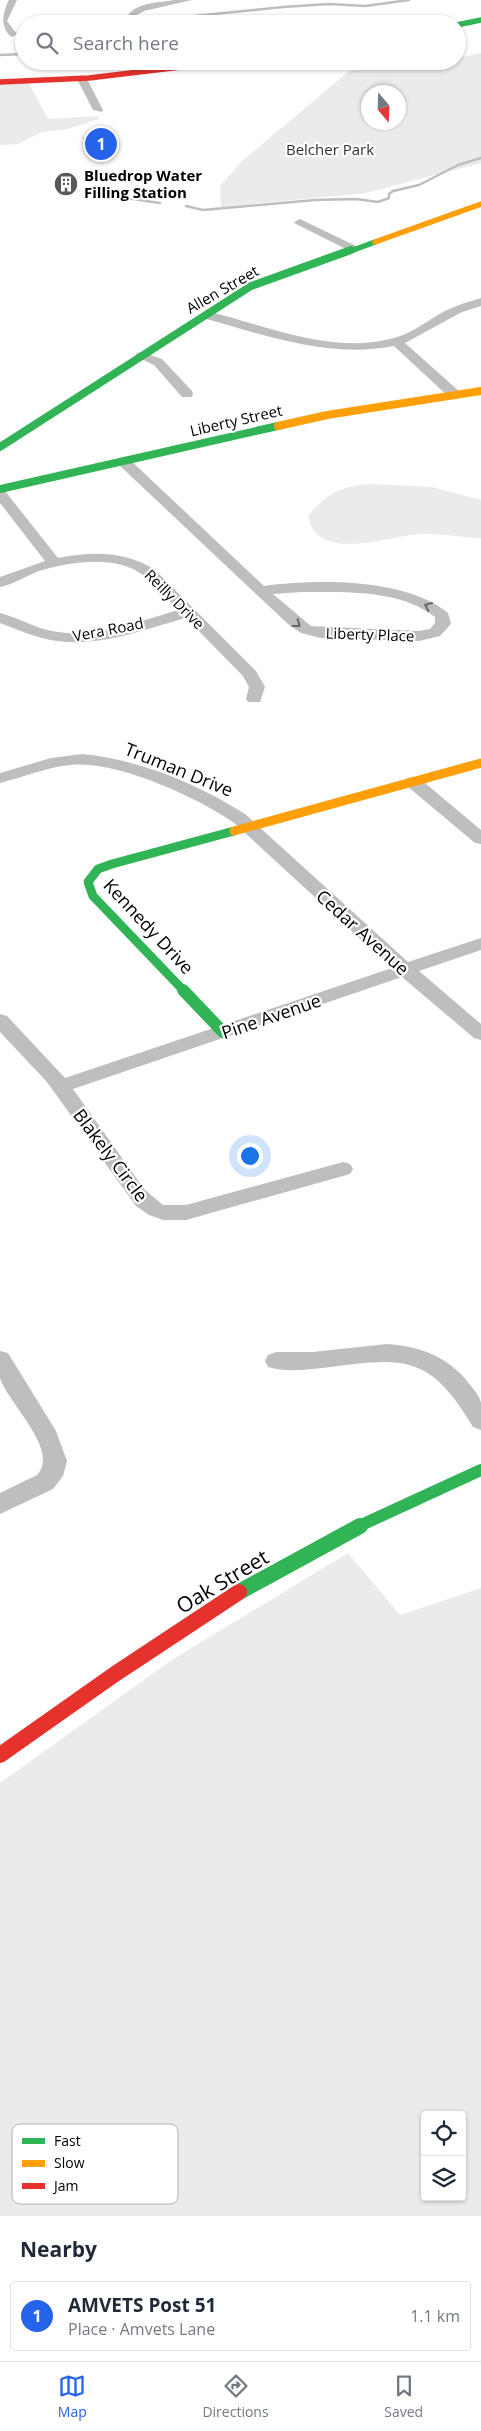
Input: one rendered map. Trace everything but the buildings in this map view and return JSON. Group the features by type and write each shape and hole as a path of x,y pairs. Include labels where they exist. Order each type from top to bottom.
{"street":[{"path":"12,34 2,21 13,0"},
{"path":"132,15 138,10 165,1 188,0"},
{"path":"466,23 481,20"},
{"path":"0,35 15,34"},
{"path":"0,82 82,79 164,70"},
{"path":"82,79 98,110"},
{"name":"Allen Street","path":"0,447 256,284 481,204"},
{"path":"300,222 354,249"},
{"path":"207,315 332,345 364,346 397,342 411,336 452,311 481,302"},
{"path":"397,342 455,395"},
{"path":"141,356 158,362 187,394"},
{"name":"Liberty Street","path":"0,489 338,413 481,392"},
{"name":"Liberty Place","path":"123,461 261,591 298,625 310,632 418,636 435,632 443,624 443,616 436,609 390,592 282,588 261,591"},
{"path":"0,494 55,564"},
{"name":"Reilly Drive","path":"0,583 20,573 55,564 102,557 133,562 149,572 253,678 257,687 254,699"},
{"name":"Vera Road","path":"0,618 46,634 76,638 189,612"},
{"name":"Truman Drive","path":"0,778 69,760 100,760 214,803 234,814 248,827"},
{"path":"248,827 481,762"},
{"path":"413,782 481,839"},
{"name":"Cedar Avenue","path":"248,827 405,970 481,1034"},
{"name":"Kennedy Drive","path":"223,1032 93,896 88,882 93,872 105,866 248,827"},
{"name":"Pine Avenue","path":"60,1086 481,944"},
{"name":"Blakely Circle","path":"0,1020 38,1059 60,1086 137,1194 149,1206 164,1214 195,1211 343,1169"},
{"path":"276,1360 317,1361 382,1351 417,1357 437,1366 452,1378 481,1421"},
{"path":"0,1359 48,1437 55,1461 51,1476 45,1482 0,1504"},
{"name":"Oak Street","path":"0,1755 164,1639 238,1591 356,1526 481,1470"}],"green space":[{"name":"Belcher Park","path":"481,53 481,163 366,193 221,207 220,186 242,161 349,71 466,70 466,56"},
{"path":"29,83 48,119 97,116 99,119 68,129 42,132 18,144 0,145 0,84"},
{"path":"373,484 432,487 481,500 481,538 420,534 355,544 339,543 325,539 314,531 308,516 322,501 344,488"},
{"path":"348,1553 400,1615 481,1588 481,2216 0,2216 0,1783 173,1659"}],"waterway":[{"path":"204,15 329,4 365,6 409,0"},
{"path":"0,55 15,54"},
{"path":"186,206 203,210 315,200 356,199 378,202 389,198 389,194 393,191 419,185 458,165 481,158"},
{"path":"112,196 160,203"}],"traffic: fast":[{"path":"466,23 481,20"},
{"path":"0,447 251,286 375,242"},
{"path":"0,489 278,426"},
{"path":"223,1032 93,896 88,882 98,869 112,864 234,831"},
{"path":"239,1592 358,1526 481,1470"}],"traffic: slow":[{"path":"375,242 481,204"},
{"path":"278,426 327,415 481,391"},
{"path":"234,831 481,763"}],"traffic: jam":[{"path":"0,82 89,78 156,70"},
{"path":"0,1755 115,1674 239,1592"}],"place":[{"name":"AMVETS Post 51","path":"101,144"},
{"name":"Bluedrop Water Filling Station","path":"66,184"}]}
